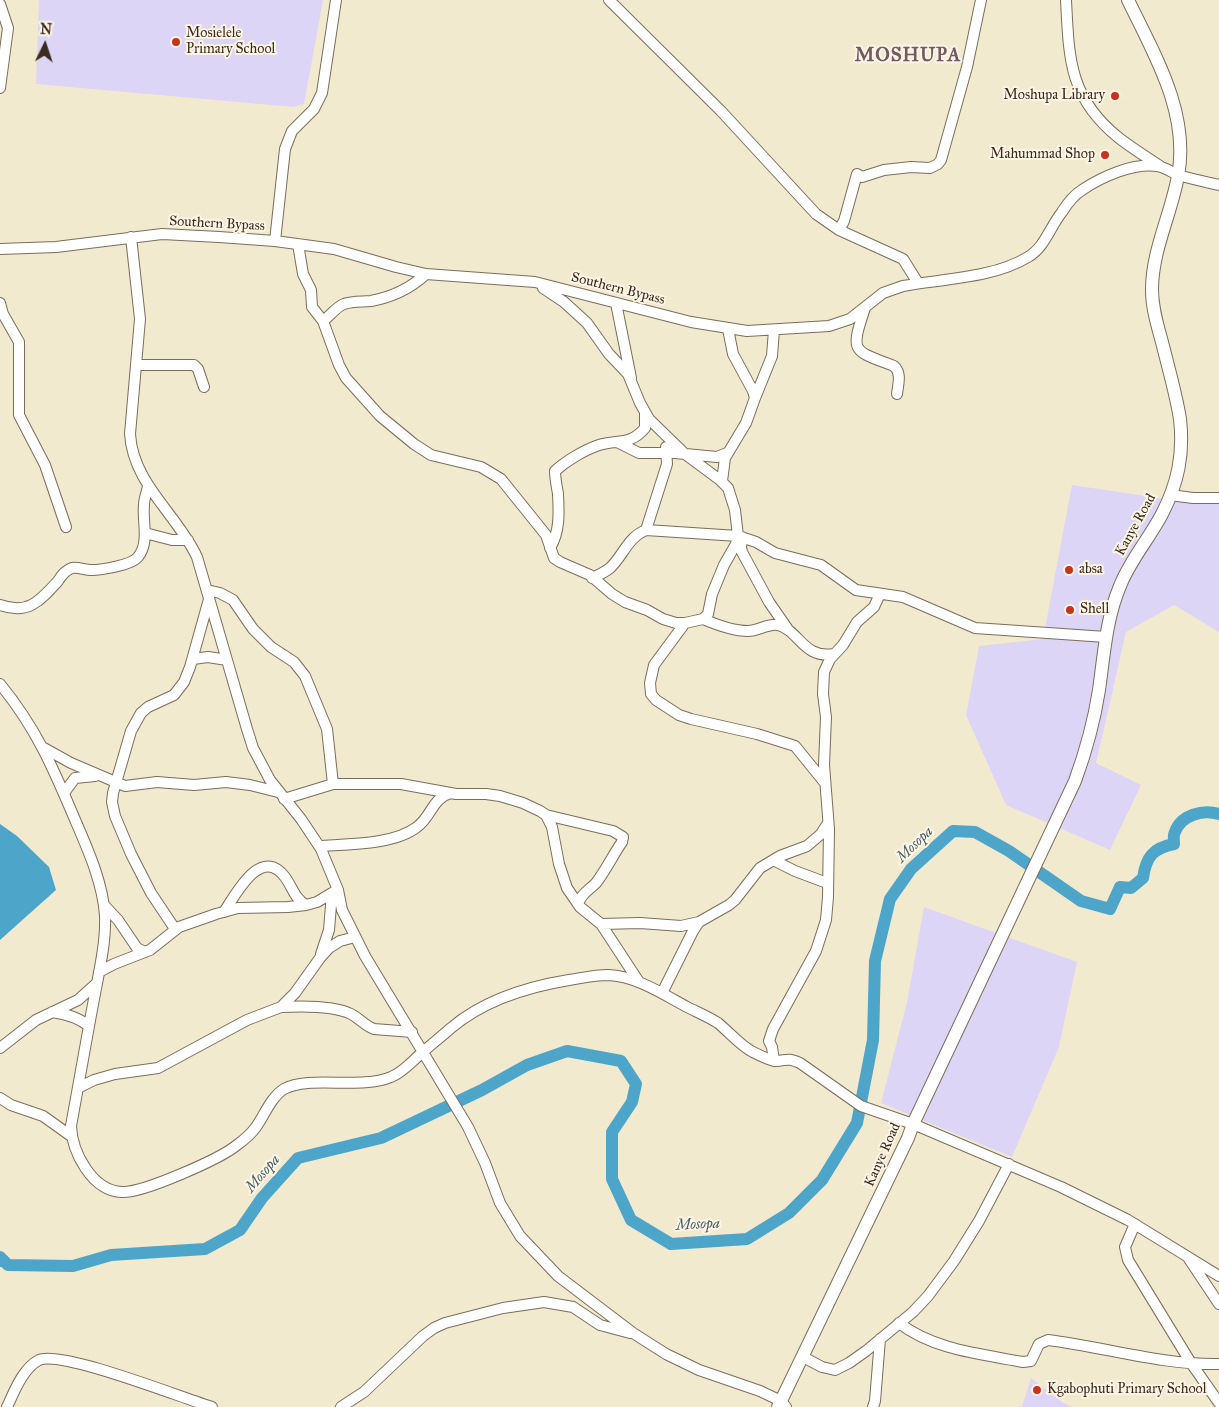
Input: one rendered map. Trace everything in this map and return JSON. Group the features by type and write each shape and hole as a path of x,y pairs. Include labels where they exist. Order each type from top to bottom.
{"main road":[{"name":"Kanye Road","path":"782,1405 904,1146 912,1124 1075,781 1089,740 1106,637 1120,586 1162,514 1179,471 1182,434 1178,406 1154,312 1152,290 1155,256 1178,175 1179,130 1173,102 1161,68 1128,0"}],"street":[{"path":"275,241 285,149 292,131 314,109 322,93 336,0"},
{"path":"609,0 721,111 805,204 838,230 903,259 918,283"},
{"path":"838,230 844,222 857,174 862,177 878,171 893,169 911,167 930,168 941,160 967,67 981,0"},
{"path":"1066,0 1071,64 1074,77 1084,98 1093,113 1104,125 1120,139 1160,167"},
{"path":"0,4 8,28 0,88"},
{"name":"Southern Bypass","path":"0,249 56,247 131,237 175,234 275,241 348,253 396,268 426,274 535,282 728,329 747,331 774,330 829,326 850,319 890,290 918,283 992,271 1021,261 1036,251 1050,232 1059,215 1081,190 1098,181 1143,165 1160,167 1178,175 1219,185"},
{"path":"131,237 140,319 130,423 131,447 136,464 148,486 188,540 197,557 252,748 265,773 301,819 319,846 342,910 355,937 468,1127 485,1163 500,1203 520,1236 558,1276 633,1333 681,1363 760,1391 782,1405"},
{"path":"298,244 303,274 311,290 312,306 323,321 339,365 346,378 380,416 414,444 431,455 481,467 501,479 546,535 554,558 592,578 625,602 647,610 663,619 676,623 703,620 727,628 748,631 775,624 790,632 813,652 826,655 834,654"},
{"path":"323,321 340,306 370,301 397,293 416,283 426,274"},
{"path":"535,282 564,302 587,323 609,354 631,379"},
{"path":"0,303 3,314 19,342 19,414 46,465 66,527"},
{"path":"550,548 555,540 558,528 558,494 555,471 589,449 599,445 633,439 642,432 646,425 645,414 631,379 616,303"},
{"path":"865,307 857,332 856,345 859,351 897,369 899,372 897,394"},
{"path":"728,329 733,354 750,384 755,398"},
{"path":"722,481 723,465 727,454 746,423 772,356 774,330"},
{"path":"137,365 194,366 198,369 204,387"},
{"path":"645,414 685,454 722,481 728,488 737,517 742,552 765,595 790,632"},
{"path":"646,530 667,464 667,452 663,433"},
{"path":"617,442 640,453 667,452 717,457 727,454"},
{"path":"0,605 12,609 22,609 30,606 48,592 67,570 73,568 93,570 129,564 137,559 141,553 145,533 144,505 148,486"},
{"path":"1170,495 1193,498 1219,498"},
{"path":"592,578 610,568 628,544 646,530 740,537 756,542 775,553 821,565 856,590 903,597 981,630 1106,637"},
{"path":"145,533 172,540 188,540"},
{"path":"703,620 708,614 712,594 718,580 740,537"},
{"path":"208,594 220,593 233,600 253,629 271,647 294,662 305,676 327,728 333,784"},
{"path":"175,929 151,892 115,816 112,802 131,731 141,713 148,707 174,695 184,682 192,659 208,594"},
{"path":"774,1061 770,1038 791,994 816,951 826,920 828,823 824,765 826,717 823,683 827,664 857,622 874,607 880,594"},
{"path":"685,623 654,665 650,683 651,694 656,700 679,715 690,719 757,734 795,746 825,783"},
{"path":"192,659 208,657 227,660"},
{"path":"0,684 17,704 43,747 85,844 98,880 104,905 105,917 99,972 71,1126 71,1136 82,1164 104,1186 112,1190 120,1192 131,1191 164,1180 219,1157 237,1146 254,1130 283,1090 298,1084 357,1083 392,1077 404,1070 452,1027 475,1011 520,990 538,985 596,976 618,976 639,982 716,1022 750,1050 774,1061 789,1058 800,1063 860,1106 912,1124 1061,1186 1135,1224 1219,1276"},
{"path":"43,747 71,763 125,786 157,782 194,785 226,782 250,785 281,795 304,792 333,784 400,784 451,793 500,796 523,803 546,815 602,827 623,837 622,842 600,877 583,893 578,904"},
{"path":"64,793 75,778 99,775"},
{"path":"319,846 386,840 409,832 423,822 439,798 451,793"},
{"path":"546,815 552,827 559,864 567,888 578,904 601,924 639,982"},
{"path":"601,924 676,926 699,922 729,905 760,868 773,860 806,846 820,834 828,823"},
{"path":"773,860 827,883"},
{"path":"224,912 246,879 256,870 265,867 272,867 280,871 295,896 306,905"},
{"path":"99,972 108,966 156,946 175,929 184,925 238,908 306,905 318,902 335,892"},
{"path":"320,958 329,930 335,892"},
{"path":"104,905 118,920 136,948 145,952"},
{"path":"662,993 699,922"},
{"path":"281,1007 295,993 329,948 340,941 355,937"},
{"path":"0,1048 36,1020 78,1000 97,984"},
{"path":"78,1088 94,1080 115,1074 158,1068 247,1020 281,1007 309,1007 345,1011 374,1029 412,1032"},
{"path":"51,1012 72,1016 89,1026"},
{"path":"0,1098 11,1105 43,1116 71,1136"},
{"path":"803,1357 822,1367 835,1370 866,1351 900,1323 928,1296 943,1276 979,1221 1009,1164"},
{"path":"1135,1224 1125,1247 1128,1260 1191,1363 1219,1403"},
{"path":"1188,1257 1219,1304"},
{"path":"340,1407 364,1392 423,1336 434,1328 445,1323 503,1308 544,1302 567,1306 580,1310 600,1325 633,1333"},
{"path":"900,1323 910,1331 944,1346 1023,1362 1031,1361 1039,1344 1048,1340 1191,1363 1219,1364"},
{"path":"873,1407 880,1339"},
{"path":"7,1407 30,1366 40,1360 52,1358 100,1370 212,1407"},
{"path":"356,1407 364,1392"}],"shaded area":[{"name":"Mosielele Primary School","path":"39,0 323,0 304,104 294,107 36,84"},
{"path":"1072,485 1159,498 1219,504 1219,632 1174,605 1126,632 1096,763 1141,785 1110,850 1006,805 966,715 979,646 1043,639"},
{"path":"924,907 1077,962 1059,1047 1012,1157 881,1103 907,1002"},
{"name":"Kgabophuti Primary School","path":"1031,1378 1062,1402 1072,1407 1022,1407"}],"water":[{"path":"0,824 17,836 49,867 56,890 0,940"}],"waterway":[{"name":"Mosopa","path":"0,1257 8,1265 73,1266 111,1255 205,1249 240,1230 262,1198 298,1158 381,1138 482,1090 527,1065 567,1051 621,1061 636,1084 632,1102 612,1132 612,1179 631,1220 671,1244 747,1239 789,1213 822,1180 857,1123 873,1040 875,961 890,899 911,869 953,831 975,832 1009,851 1081,901 1110,909 1120,887 1131,888 1143,878 1146,864 1152,855 1161,848 1174,844 1174,833 1182,821 1200,813 1219,814"},
{"name":"Mosopa","path":"0,1266 8,1265"}],"place":[{"name":"Mosielele Primary School","path":"176,42"},
{"name":"Moshupa Library","path":"1115,96"},
{"name":"Mahummad Shop","path":"1105,155"},
{"name":"absa","path":"1069,570"},
{"name":"Shell","path":"1070,610"},
{"name":"Kgabophuti Primary School","path":"1037,1390"}],"district":[{"name":"MOSHUPA","path":"908,56"}]}
